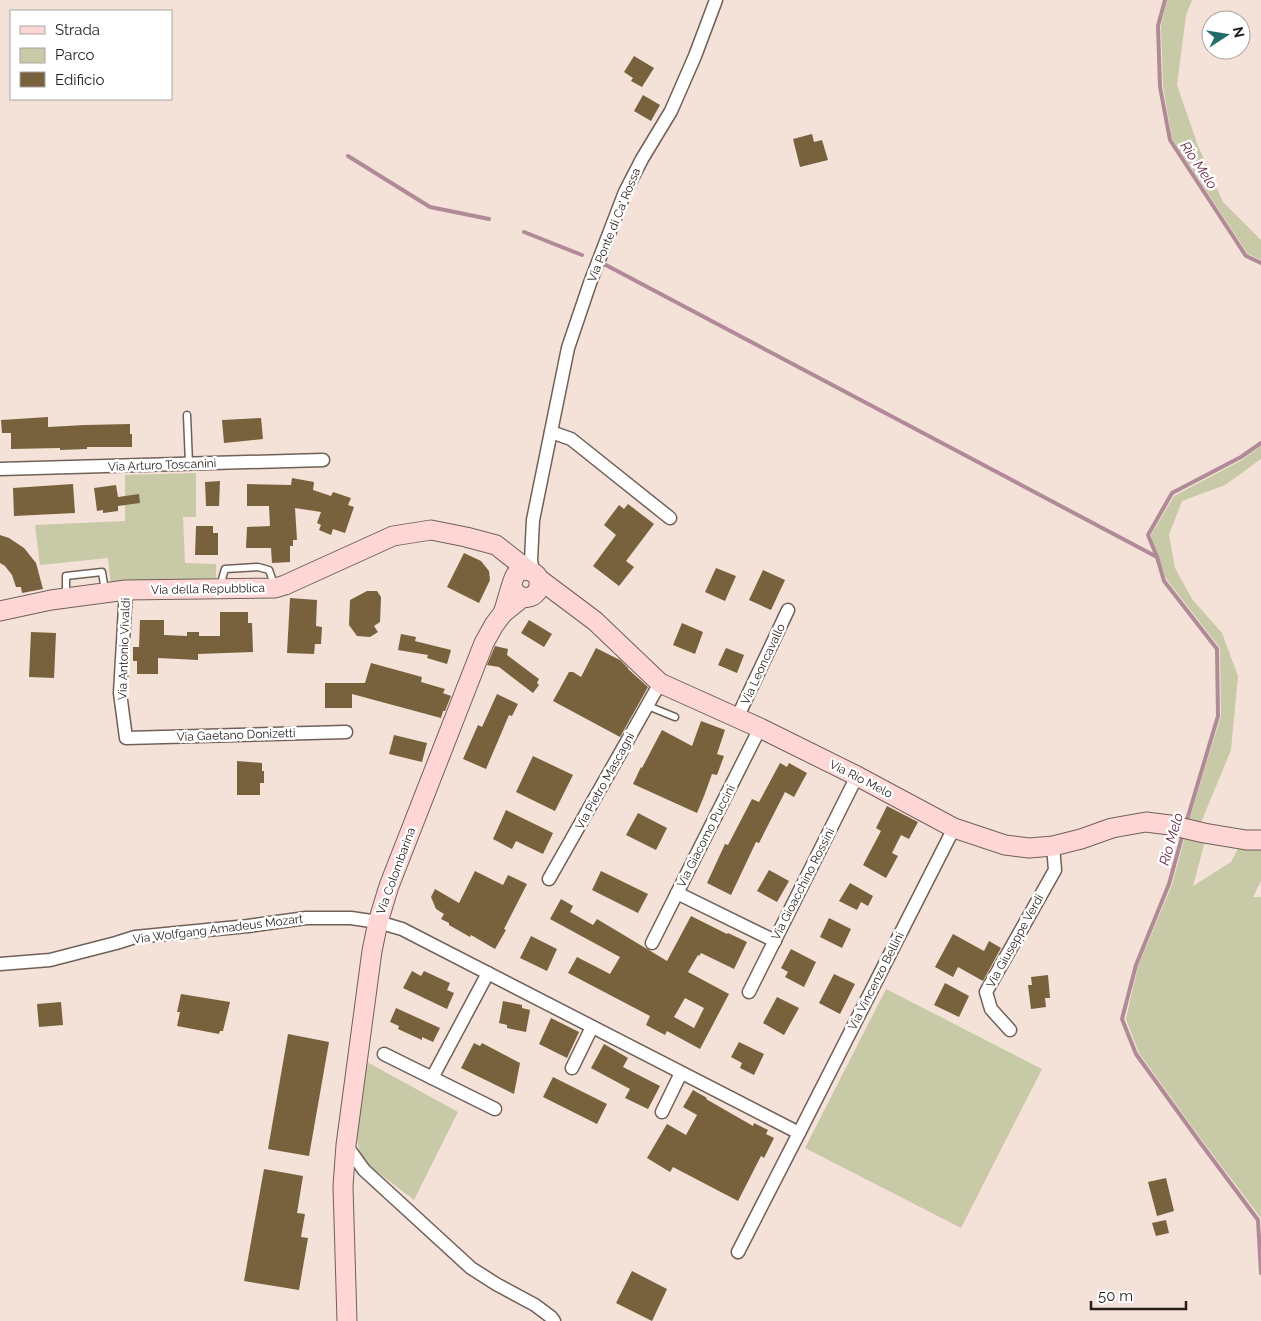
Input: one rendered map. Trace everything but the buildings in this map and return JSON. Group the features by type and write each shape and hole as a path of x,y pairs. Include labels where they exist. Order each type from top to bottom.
{"street":[{"name":"Via Ponte di Ca' Rossa","path":"534,574 531,560 533,520 568,348 590,283 625,192 642,159 671,111 695,56 716,0"},
{"path":"551,432 571,439 670,518"},
{"name":"Via Arturo Toscanini","path":"0,469 323,460"},
{"name":"Via della Repubblica","path":"0,611 66,598 126,590 275,588 393,536 430,530 496,545 534,574"},
{"path":"496,545 520,590"},
{"name":"Via Colombarina","path":"347,1321 343,1186 346,1145 363,1011 378,922 389,886 474,667 494,625 520,590 538,591 540,583 534,574"},
{"name":"Via Rio Melo","path":"534,574 595,621 660,684 760,728 857,776 954,828 1005,845 1029,848 1053,846 1112,828 1146,822 1178,827 1204,834 1246,840 1261,840"},
{"name":"Via Antonio Vivaldi","path":"126,590 120,693 126,738"},
{"name":"Via Rio Melo","path":"520,590 571,603"},
{"name":"Via Leoncavallo","path":"737,718 788,610"},
{"name":"Via Pietro Mascagni","path":"549,879 660,684"},
{"name":"Via Giacomo Puccini","path":"652,943 760,728"},
{"name":"Via Gaetano Donizetti","path":"126,738 346,732"},
{"name":"Via Gioacchino Rossini","path":"748,992 857,776"},
{"name":"Via Vincenzo Bellini","path":"738,1252 954,828"},
{"name":"Via Giuseppe Verdi","path":"1010,1030 991,1009 986,992 1055,870 1053,846"},
{"path":"677,893 775,941"},
{"name":"Via Wolfgang Amadeus Mozart","path":"0,964 50,960 116,943 135,936 248,926 306,918 351,918 378,922"},
{"path":"378,922 402,929 799,1133"},
{"path":"432,1078 488,973"},
{"path":"572,1068 592,1027"},
{"path":"384,1054 495,1109"},
{"path":"662,1112 681,1073"},
{"path":"346,1145 364,1170 470,1268 535,1305 554,1321"}],"lane":[{"path":"187,415 189,464"},
{"path":"648,706 674,718"}],"green space":[{"path":"1167,0 1192,0 1186,15 1177,85 1198,146 1223,202 1261,240 1261,260 1248,254 1172,139 1163,86 1161,26"},
{"path":"1261,446 1261,459 1225,485 1182,501 1169,535 1175,568 1192,599 1222,633 1238,676 1231,750 1200,825 1188,823 1221,716 1220,648 1167,580 1157,557 1151,535 1174,496 1242,460"},
{"path":"196,473 196,517 183,517 185,563 216,564 216,578 111,585 108,558 40,565 35,525 125,521 125,475"},
{"path":"1185,836 1205,841 1193,886 1231,862 1239,847 1261,848 1261,881 1253,897 1261,897 1261,1218 1139,1053 1126,1019 1138,966 1172,885"},
{"path":"886,989 1042,1069 961,1228 805,1148"},
{"path":"367,1062 458,1112 414,1200 366,1163 359,1150 356,1133"}],"waterway":[{"name":"Rio Melo","path":"1165,0 1158,26 1160,87 1170,140 1246,256 1261,263"},
{"path":"348,156 430,207 489,219"},
{"path":"524,232 582,255"},
{"path":"604,264 1157,557"},
{"name":"Rio Melo","path":"1186,823 1218,716 1217,649 1164,581 1148,535 1172,493 1241,457 1261,443"},
{"name":"Rio Melo","path":"1183,833 1169,884 1136,965 1122,1019 1136,1054 1258,1220 1261,1273"}]}
